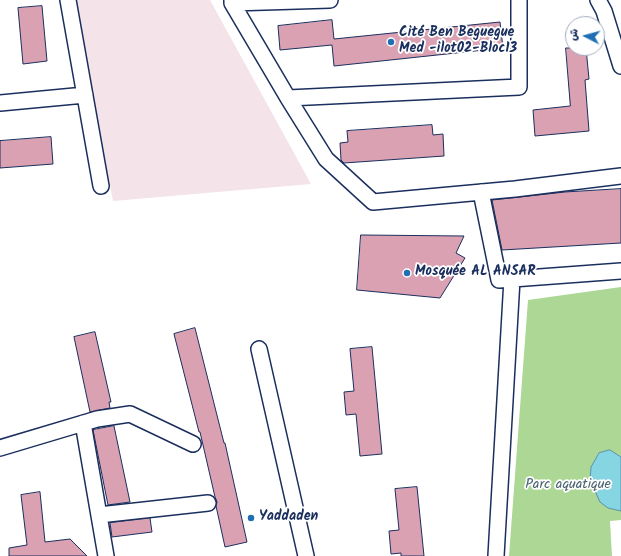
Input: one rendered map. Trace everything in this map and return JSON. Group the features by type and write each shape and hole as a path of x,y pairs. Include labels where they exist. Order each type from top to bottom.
{"street":[{"path":"68,0 101,186"},
{"path":"330,0 232,1 288,98 326,159 373,202 481,192 621,176"},
{"path":"288,98 519,87 519,0"},
{"path":"598,0 604,11 621,66"},
{"path":"0,103 85,95"},
{"path":"481,192 499,280 621,271"},
{"path":"496,556 512,279"},
{"path":"260,348 306,556"},
{"path":"0,448 97,418 130,414 194,444"},
{"path":"83,423 106,556"},
{"path":"99,515 208,503"}],"shaded area":[{"path":"74,0 210,0 311,184 113,201"}],"green space":[{"name":"Parc aquatique","path":"621,287 621,520 610,521 612,556 509,556 528,300"}],"water":[{"path":"610,450 621,457 621,511 608,508 600,502 590,480 591,467 599,453"}],"building":[{"path":"42,6 47,61 23,64 18,8"},
{"name":"Cité Ben Beguegue Med -ilot02-Bloc13","path":"332,20 334,39 500,22 503,48 334,66 332,45 280,50 278,26"},
{"path":"567,56 587,56 589,79 585,80 589,131 535,136 533,110 570,106"},
{"path":"432,125 433,135 443,134 444,156 344,163 341,160 340,143 348,142 347,131"},
{"path":"51,137 53,164 0,168 0,141"},
{"path":"621,189 621,243 502,250 492,200 565,192"},
{"name":"Mosquée AL ANSAR","path":"361,235 464,236 456,253 465,258 440,298 357,290"},
{"path":"195,328 225,443 247,542 225,547 216,506 217,502 174,334"},
{"path":"95,332 111,402 109,402 110,408 90,412 74,337"},
{"path":"372,347 382,454 360,456 356,414 346,415 344,392 354,391 350,349"},
{"path":"114,426 130,502 108,505 93,430"},
{"path":"417,487 424,556 401,556 401,553 391,554 389,531 399,530 395,489"},
{"path":"40,492 45,542 70,539 87,556 9,556 9,548 27,545 21,495"},
{"path":"150,518 152,532 112,537 110,523"}],"place":[{"name":"Cité Ben Beguegue Med -ilot02-Bloc13","path":"391,42"},
{"name":"Mosquée AL ANSAR","path":"407,273"},
{"name":"Yaddaden","path":"251,518"}]}
